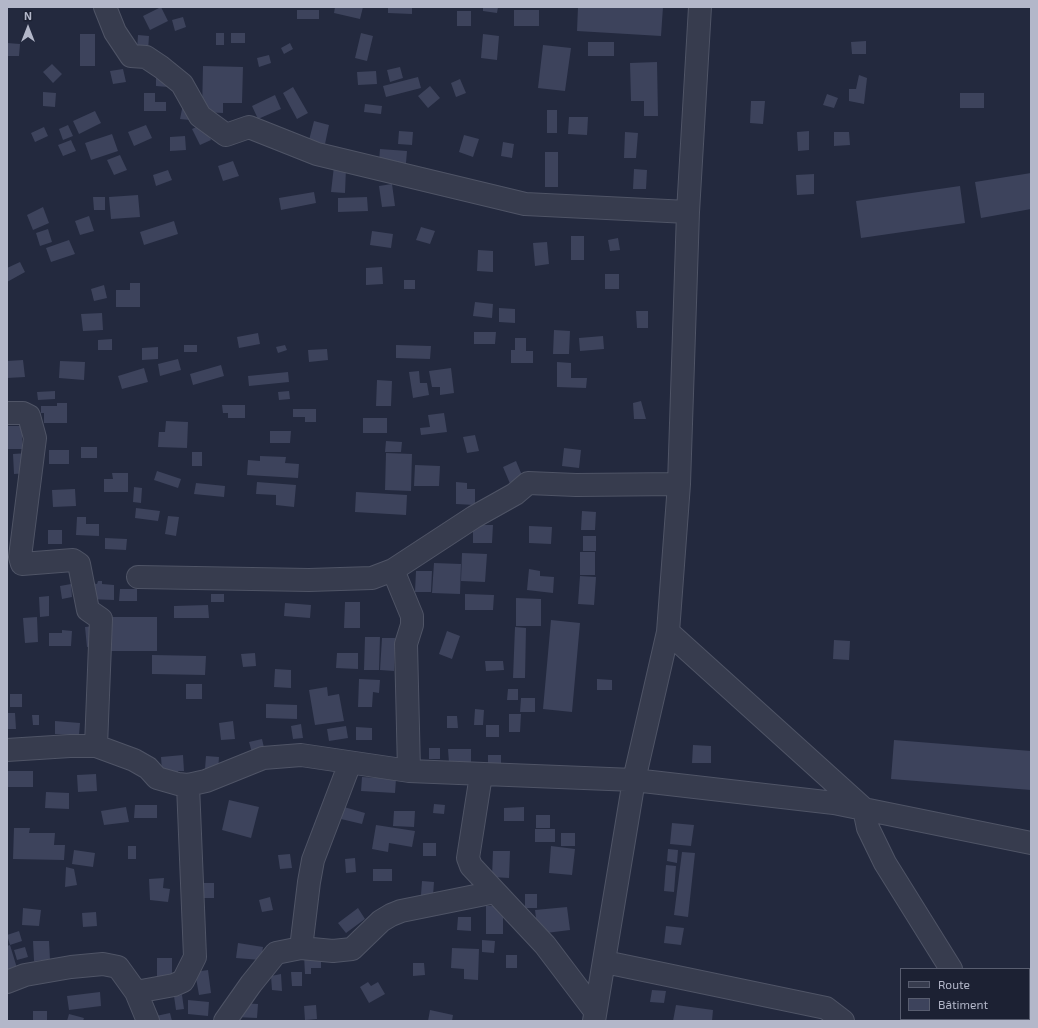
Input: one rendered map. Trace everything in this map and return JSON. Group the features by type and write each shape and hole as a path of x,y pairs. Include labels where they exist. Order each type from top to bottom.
{"street":[{"path":"105,7 115,32 131,56 146,57 161,66 182,84 200,116 226,135 249,128 316,154 525,204 688,212"},
{"path":"594,1016 605,962 613,898 634,780 668,632 679,484 688,212 700,7"},
{"path":"7,413 23,413 29,416 35,438 20,557 22,564 73,560 79,564 88,610 101,619 96,746"},
{"path":"138,577 309,580 372,578 393,570 474,517 515,494 528,483 576,485 679,484"},
{"path":"393,570 412,616 412,625 406,644 409,771"},
{"path":"668,632 864,808 868,828 885,863 950,968"},
{"path":"7,750 96,746 134,760 148,768 157,778 178,784 188,785 206,781 263,758 301,754 350,763 409,771 634,780 787,797 864,808 1031,843"},
{"path":"301,948 313,860 350,763"},
{"path":"482,775 468,858 472,866 495,892 545,945 594,1016"},
{"path":"136,992 174,985 183,981 195,957 188,785"},
{"path":"226,1021 251,984 276,953 301,948 332,951 352,949 381,921 401,911 495,892"},
{"path":"605,962 826,1008 843,1021"},
{"path":"7,982 25,976 102,964 118,967 136,992 148,1021"}],"building":[{"path":"161,7 168,21 150,30 143,16"},
{"path":"335,7 363,7 360,19 334,13"},
{"path":"388,7 412,7 412,14 388,13"},
{"path":"483,7 498,7 497,13 483,11"},
{"path":"578,7 663,7 661,36 577,31"},
{"path":"297,10 319,10 319,19 297,19"},
{"path":"514,10 539,10 539,26 514,26"},
{"path":"457,11 471,11 471,26 457,26"},
{"path":"183,17 186,27 175,31 172,20"},
{"path":"216,33 224,33 224,45 216,45"},
{"path":"231,33 245,33 245,43 231,43"},
{"path":"361,33 373,36 367,61 355,58"},
{"path":"80,34 95,34 95,66 80,66"},
{"path":"483,34 499,36 497,60 481,58"},
{"path":"138,35 149,36 148,51 137,50"},
{"path":"866,41 866,54 852,54 851,42"},
{"path":"588,42 614,42 614,56 588,56"},
{"path":"7,43 20,44 19,56 7,56"},
{"path":"290,43 293,49 284,54 281,48"},
{"path":"543,45 571,48 565,91 538,88"},
{"path":"269,55 271,63 259,67 257,58"},
{"path":"657,62 658,116 644,116 644,101 631,101 630,63"},
{"path":"52,64 62,74 53,83 43,72"},
{"path":"203,66 243,67 242,103 223,103 223,113 202,112"},
{"path":"400,67 403,78 390,82 387,70"},
{"path":"123,69 126,82 113,84 110,71"},
{"path":"376,71 377,84 358,85 357,72"},
{"path":"859,75 867,78 864,104 849,101 849,89 856,89"},
{"path":"418,77 421,88 386,97 383,86"},
{"path":"156,78 169,79 168,87 156,86"},
{"path":"460,79 466,93 456,97 451,83"},
{"path":"430,86 440,98 428,108 418,96"},
{"path":"293,87 308,113 297,119 283,93"},
{"path":"43,92 56,93 55,107 43,106"},
{"path":"144,93 155,93 155,102 166,102 166,111 144,111"},
{"path":"960,93 984,93 984,108 960,108"},
{"path":"827,94 838,98 834,108 823,105"},
{"path":"275,95 281,109 258,119 252,106"},
{"path":"751,101 765,101 763,124 750,123"},
{"path":"183,104 192,106 190,120 180,119"},
{"path":"365,104 382,106 381,114 364,112"},
{"path":"547,110 557,110 557,133 547,133"},
{"path":"95,111 101,123 79,134 73,121"},
{"path":"569,117 588,117 587,135 568,134"},
{"path":"314,121 329,125 325,144 309,140"},
{"path":"203,124 211,140 200,145 192,129"},
{"path":"68,125 73,136 63,140 59,129"},
{"path":"146,125 152,138 134,146 128,132"},
{"path":"44,127 48,136 35,142 31,133"},
{"path":"399,131 413,132 412,145 398,144"},
{"path":"809,131 809,150 798,151 797,132"},
{"path":"625,132 638,133 636,158 624,158"},
{"path":"834,132 849,132 850,145 834,146"},
{"path":"112,134 118,151 91,160 85,143"},
{"path":"464,135 479,139 473,157 459,152"},
{"path":"185,136 186,150 170,151 170,137"},
{"path":"71,140 76,151 63,156 58,145"},
{"path":"503,142 514,144 512,158 501,156"},
{"path":"380,149 407,151 406,163 379,162"},
{"path":"545,152 558,152 558,187 545,187"},
{"path":"120,155 127,170 114,175 107,160"},
{"path":"233,161 239,176 223,181 218,166"},
{"path":"334,166 346,168 345,193 331,192"},
{"path":"634,169 647,170 646,189 633,189"},
{"path":"168,170 172,180 156,186 153,175"},
{"path":"1031,173 1031,209 981,218 975,182"},
{"path":"814,174 814,194 797,195 796,175"},
{"path":"392,184 395,206 382,207 379,186"},
{"path":"960,186 965,223 861,238 856,201"},
{"path":"314,192 316,203 281,210 279,198"},
{"path":"138,195 140,217 111,219 109,197"},
{"path":"93,197 105,197 105,210 94,210"},
{"path":"367,197 368,211 338,212 338,198"},
{"path":"43,207 49,223 33,230 27,215"},
{"path":"89,216 94,231 80,235 75,221"},
{"path":"174,221 178,234 144,245 140,232"},
{"path":"421,227 435,231 430,244 416,240"},
{"path":"48,229 52,242 40,246 36,233"},
{"path":"372,231 393,234 391,248 370,245"},
{"path":"571,236 584,236 584,260 571,260"},
{"path":"618,238 620,250 610,251 608,240"},
{"path":"69,240 75,254 51,262 46,248"},
{"path":"547,242 549,264 535,266 533,243"},
{"path":"478,250 493,251 493,272 477,271"},
{"path":"20,262 25,272 7,282 7,268"},
{"path":"382,267 383,284 366,285 366,268"},
{"path":"605,274 619,274 619,289 605,289"},
{"path":"404,280 415,280 415,289 404,289"},
{"path":"130,283 140,283 140,307 116,307 116,290 130,290"},
{"path":"104,285 107,298 94,301 91,289"},
{"path":"475,302 493,304 492,318 473,316"},
{"path":"499,308 515,309 515,323 499,322"},
{"path":"636,311 648,311 648,328 637,328"},
{"path":"102,313 103,330 83,331 81,314"},
{"path":"554,330 570,331 569,354 553,354"},
{"path":"474,332 496,332 495,344 474,344"},
{"path":"258,333 260,344 239,348 237,337"},
{"path":"603,336 604,349 580,351 579,338"},
{"path":"515,338 526,338 526,351 533,351 533,363 511,363 511,350 515,350"},
{"path":"112,339 112,350 98,350 98,340"},
{"path":"184,345 197,345 197,352 184,352"},
{"path":"285,345 287,350 278,353 276,347"},
{"path":"396,345 431,346 430,359 396,358"},
{"path":"158,347 158,359 142,360 142,348"},
{"path":"327,349 328,360 309,362 308,350"},
{"path":"178,359 181,370 160,376 158,364"},
{"path":"23,360 25,377 7,378 7,361"},
{"path":"60,361 85,362 84,380 59,378"},
{"path":"557,362 571,363 571,378 587,378 586,388 557,387"},
{"path":"221,365 224,376 193,385 190,374"},
{"path":"144,368 148,382 122,389 118,376"},
{"path":"451,368 454,393 440,395 440,387 432,387 429,371"},
{"path":"419,371 420,383 427,383 429,395 413,398 409,372"},
{"path":"288,372 289,382 249,386 248,376"},
{"path":"377,380 392,381 391,406 376,406"},
{"path":"55,391 55,399 38,400 37,392"},
{"path":"289,391 290,399 279,400 278,392"},
{"path":"641,401 646,419 634,419 633,403"},
{"path":"57,403 67,403 67,423 44,423 44,413 41,413 41,406 57,406"},
{"path":"222,405 245,405 245,418 228,418 228,413 223,413"},
{"path":"293,409 316,409 316,422 305,422 305,417 293,417"},
{"path":"444,413 447,432 421,435 420,428 430,427 428,415"},
{"path":"363,418 387,418 387,433 363,433"},
{"path":"166,421 188,422 187,448 158,447 159,432 165,432"},
{"path":"7,426 22,426 22,449 7,449"},
{"path":"270,431 291,431 290,443 270,443"},
{"path":"475,435 479,451 467,453 463,437"},
{"path":"386,441 402,442 401,452 385,452"},
{"path":"81,447 97,447 97,458 81,458"},
{"path":"564,448 581,450 579,468 562,466"},
{"path":"49,450 69,450 69,464 49,464"},
{"path":"192,452 202,452 202,466 192,466"},
{"path":"28,453 29,473 14,474 13,454"},
{"path":"386,453 412,454 411,491 385,490"},
{"path":"260,456 286,457 285,463 299,464 298,478 247,475 248,460 260,461"},
{"path":"516,461 524,480 511,486 503,467"},
{"path":"415,465 440,466 439,486 414,486"},
{"path":"157,471 181,479 178,488 154,480"},
{"path":"112,473 128,473 128,492 104,492 104,479 113,479"},
{"path":"257,482 296,485 294,507 276,505 276,495 256,494"},
{"path":"456,482 467,483 467,489 475,489 475,505 456,504"},
{"path":"196,483 225,486 224,497 194,494"},
{"path":"134,487 142,488 141,503 133,502"},
{"path":"75,489 76,506 53,507 52,490"},
{"path":"356,492 407,495 406,515 355,512"},
{"path":"136,508 160,511 158,521 135,518"},
{"path":"582,511 596,512 595,530 581,530"},
{"path":"168,516 179,517 176,536 165,534"},
{"path":"77,517 86,517 86,524 99,524 99,536 76,535"},
{"path":"473,525 493,525 492,543 473,543"},
{"path":"529,526 552,527 551,544 529,543"},
{"path":"48,530 62,530 62,544 48,544"},
{"path":"583,536 596,536 596,551 583,551"},
{"path":"105,538 127,539 126,550 105,549"},
{"path":"580,552 595,552 595,575 580,575"},
{"path":"462,553 487,554 485,582 461,581"},
{"path":"434,563 461,564 460,594 432,593"},
{"path":"529,569 540,571 540,576 554,577 553,593 527,590"},
{"path":"416,571 432,571 431,592 415,592"},
{"path":"580,576 596,577 594,605 578,604"},
{"path":"98,581 102,581 102,584 114,585 114,600 89,599 91,583 97,584"},
{"path":"71,584 72,597 62,599 60,586"},
{"path":"120,589 137,589 137,601 119,601"},
{"path":"211,594 224,594 224,602 211,602"},
{"path":"465,594 494,595 493,610 465,610"},
{"path":"49,596 49,616 40,617 39,597"},
{"path":"516,598 541,599 541,626 516,626"},
{"path":"345,602 360,602 360,628 344,628"},
{"path":"285,603 311,605 310,618 284,616"},
{"path":"208,605 209,618 174,618 174,606"},
{"path":"37,617 38,642 25,643 23,618"},
{"path":"110,617 157,617 157,651 110,651"},
{"path":"551,620 580,623 572,712 543,709"},
{"path":"96,626 98,646 87,647 85,627"},
{"path":"515,627 526,628 525,678 513,678"},
{"path":"62,630 72,631 71,646 49,646 49,633 62,633"},
{"path":"447,631 460,636 452,659 439,654"},
{"path":"365,637 380,637 379,670 364,670"},
{"path":"382,638 395,638 394,671 380,670"},
{"path":"834,640 850,641 849,660 833,659"},
{"path":"255,653 256,666 243,667 241,654"},
{"path":"337,653 358,653 358,669 336,668"},
{"path":"152,655 206,656 205,675 152,674"},
{"path":"485,661 503,661 504,670 486,671"},
{"path":"275,669 291,670 291,688 274,687"},
{"path":"359,679 380,680 379,693 373,692 372,707 358,707"},
{"path":"597,679 612,680 612,690 597,690"},
{"path":"186,684 202,684 202,699 186,699"},
{"path":"327,687 328,696 339,694 344,721 315,725 309,690"},
{"path":"508,689 518,689 518,700 507,700"},
{"path":"10,694 22,694 22,707 10,707"},
{"path":"521,698 535,698 535,712 520,712"},
{"path":"266,704 297,705 297,719 266,718"},
{"path":"475,709 484,710 483,725 474,725"},
{"path":"7,713 15,713 16,729 7,729"},
{"path":"509,714 521,714 520,732 509,732"},
{"path":"32,715 39,715 39,725 33,725"},
{"path":"447,716 457,716 458,728 447,728"},
{"path":"55,721 80,723 79,735 55,734"},
{"path":"233,721 235,739 221,740 219,723"},
{"path":"301,724 303,738 293,739 291,726"},
{"path":"486,725 499,725 499,737 486,737"},
{"path":"346,726 348,738 329,741 327,729"},
{"path":"356,727 372,728 372,740 356,740"},
{"path":"262,739 265,752 253,756 249,742"},
{"path":"894,740 1031,751 1031,790 891,779"},
{"path":"693,745 711,746 711,763 692,763"},
{"path":"429,748 440,748 440,759 429,759"},
{"path":"448,749 471,749 471,763 449,763"},
{"path":"183,755 184,771 178,771 178,778 162,772 161,757"},
{"path":"488,755 501,755 501,767 488,767"},
{"path":"206,756 219,757 218,771 205,769"},
{"path":"7,771 33,771 33,787 7,787"},
{"path":"96,774 97,791 78,792 77,775"},
{"path":"362,777 396,779 395,793 361,791"},
{"path":"46,792 69,793 69,809 45,808"},
{"path":"229,800 259,807 251,838 222,830"},
{"path":"434,804 445,805 444,814 433,813"},
{"path":"135,805 157,805 157,818 134,818"},
{"path":"126,807 129,822 104,825 101,811"},
{"path":"344,807 365,813 362,824 341,819"},
{"path":"524,807 524,821 504,821 504,808"},
{"path":"394,811 415,811 414,827 393,826"},
{"path":"536,815 550,815 550,828 536,828"},
{"path":"672,823 694,825 691,846 670,844"},
{"path":"376,825 415,831 412,847 389,843 388,852 372,849"},
{"path":"14,828 30,828 29,833 55,833 54,845 65,845 64,860 13,859"},
{"path":"535,829 555,829 555,842 535,842"},
{"path":"561,833 575,833 575,846 561,846"},
{"path":"423,843 436,843 436,856 423,856"},
{"path":"128,846 136,846 136,859 128,859"},
{"path":"551,846 575,849 572,875 549,873"},
{"path":"668,849 678,850 677,863 667,861"},
{"path":"74,850 95,853 93,867 72,864"},
{"path":"493,851 510,851 509,878 492,877"},
{"path":"682,852 695,853 688,917 674,915"},
{"path":"290,854 292,868 280,869 278,855"},
{"path":"355,858 356,872 346,873 345,859"},
{"path":"666,865 676,866 674,892 664,891"},
{"path":"66,867 74,869 77,885 65,887"},
{"path":"373,869 392,869 392,881 373,881"},
{"path":"164,878 163,888 170,889 168,902 150,900 149,879"},
{"path":"422,881 434,882 433,896 421,895"},
{"path":"198,883 214,883 214,898 198,898"},
{"path":"525,894 537,894 537,908 525,908"},
{"path":"270,897 273,910 262,912 259,900"},
{"path":"486,906 503,906 503,934 486,934"},
{"path":"567,907 570,930 538,934 535,910"},
{"path":"23,908 41,910 39,926 22,925"},
{"path":"358,908 365,919 346,933 338,923"},
{"path":"96,912 97,926 83,927 82,913"},
{"path":"458,917 471,917 471,931 457,930"},
{"path":"666,926 684,928 681,945 664,943"},
{"path":"19,931 22,941 10,945 7,935"},
{"path":"482,940 495,941 494,953 482,952"},
{"path":"33,941 49,941 50,960 34,961"},
{"path":"238,943 263,947 261,960 236,958"},
{"path":"10,945 17,968 7,971 7,946"},
{"path":"25,947 28,957 17,960 14,950"},
{"path":"452,948 479,949 478,980 464,979 464,969 451,968"},
{"path":"321,954 321,968 311,968 311,974 305,974 304,955"},
{"path":"506,955 517,955 517,968 506,968"},
{"path":"157,958 172,958 172,981 157,981"},
{"path":"413,963 424,963 425,975 413,976"},
{"path":"208,970 211,993 199,995 195,972"},
{"path":"291,972 302,972 302,986 292,986"},
{"path":"281,974 282,991 272,990 271,976"},
{"path":"368,982 371,986 378,982 385,994 369,1003 360,987"},
{"path":"652,990 666,991 664,1003 650,1002"},
{"path":"100,992 101,1006 69,1010 67,996"},
{"path":"182,995 184,1009 176,1010 174,996"},
{"path":"188,1000 209,1002 208,1016 188,1014"},
{"path":"237,1003 258,1004 257,1018 236,1017"},
{"path":"316,1005 317,1019 305,1020 304,1006"},
{"path":"676,1005 713,1010 712,1021 673,1021"},
{"path":"430,1010 453,1015 452,1021 428,1021"},
{"path":"33,1011 47,1011 47,1021 33,1021"},
{"path":"170,1013 172,1021 157,1021 156,1016"},
{"path":"69,1014 84,1018 83,1021 67,1021"}]}
